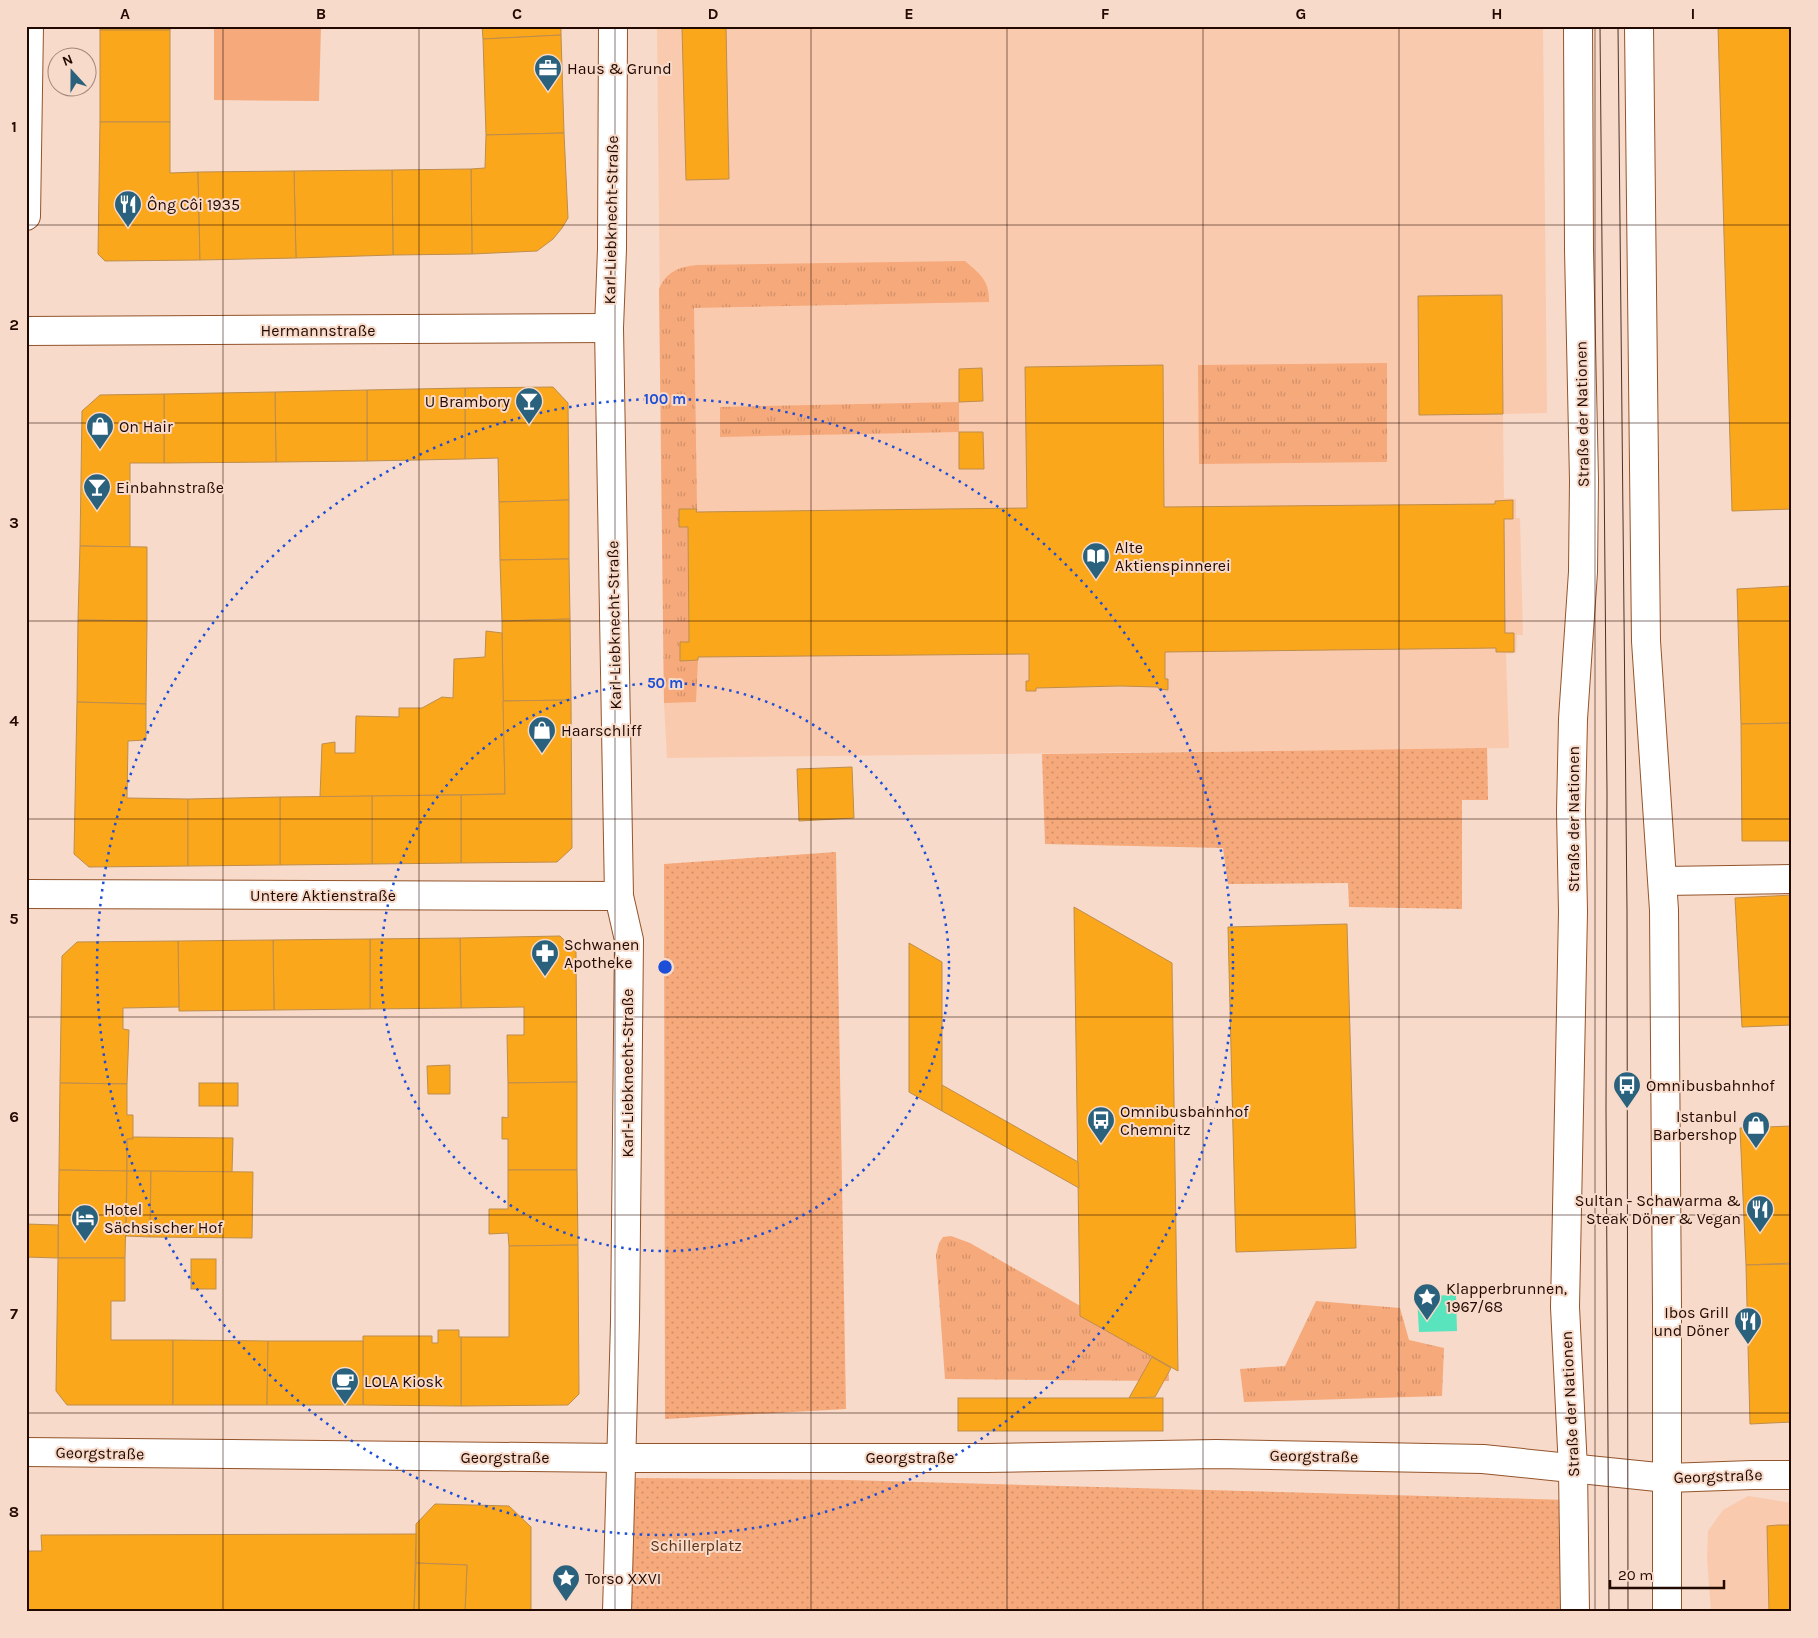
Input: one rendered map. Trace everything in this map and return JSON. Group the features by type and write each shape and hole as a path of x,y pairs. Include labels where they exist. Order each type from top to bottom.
{"street":[{"path":"26,216 29,26"},
{"name":"Karl-Liebknecht-Straße","path":"614,26 612,249 609,328 619,896 628,940 625,1322 617,1612"},
{"name":"Straße der Nationen","path":"1575,1612 1573,1469 1565,1307 1572,940 1571,810 1573,719 1583,572 1584,480 1579,259 1578,26"},
{"path":"1639,26 1646,641 1663,881 1667,1612"},
{"name":"Hermannstraße","path":"26,331 609,328"},
{"path":"1663,881 1792,879"},
{"name":"Untere Aktienstraße","path":"26,894 619,896"},
{"name":"Georgstraße","path":"26,1452 620,1458 987,1458 1216,1454 1483,1460 1667,1478 1752,1474 1792,1475"}],"shaded area":[{"path":"657,26 1543,26 1547,413 1503,414 1504,498 1516,499 1516,518 1520,518 1523,635 1517,635 1516,653 1506,654 1509,748 667,758 664,703"},
{"path":"1456,1295 1457,1331 1419,1332 1417,1296"},
{"path":"1748,1496 1792,1503 1792,1612 1711,1612 1707,1557 1708,1531 1723,1510"}],"green space":[{"path":"214,26 321,26 319,101 214,100"},
{"path":"965,261 976,270 986,283 989,302 694,308 697,509 679,509 679,527 688,527 689,642 680,643 680,660 698,660 696,702 664,703 659,289 662,283 674,271 697,265"},
{"path":"1387,363 1387,462 1199,464 1198,365"},
{"path":"959,402 959,432 720,437 720,407"},
{"path":"1487,748 1488,800 1462,800 1462,909 1349,907 1348,883 1228,884 1223,848 1045,844 1042,754"},
{"path":"836,852 846,1409 665,1419 664,864"},
{"path":"951,1236 970,1243 1168,1356 1169,1381 945,1379 936,1255 939,1243 943,1237"},
{"path":"1316,1301 1400,1308 1409,1340 1444,1348 1442,1396 1244,1402 1240,1369 1285,1366"},
{"name":"Schillerplatz","path":"629,1478 848,1480 1567,1500 1565,1612 626,1612"}],"building":[{"path":"100,26 171,26 170,30 100,30"},
{"path":"482,26 561,26 561,35 483,39"},
{"path":"726,26 729,179 686,180 682,28"},
{"path":"1718,26 1792,26 1792,509 1732,511"},
{"path":"100,30 170,30 170,122 100,122"},
{"path":"561,35 564,133 486,135 483,39"},
{"path":"100,122 170,122 170,173 198,172 200,260 105,261 98,254"},
{"path":"564,133 568,218 562,228 553,239 537,251 472,254 471,169 485,168 486,135"},
{"path":"471,169 472,254 393,255 392,170"},
{"path":"392,170 393,255 296,258 294,171"},
{"path":"294,171 296,258 200,260 198,172"},
{"path":"1502,295 1503,414 1419,415 1418,296"},
{"name":"Alte Aktienspinnerei","path":"1163,365 1164,507 1495,504 1495,501 1513,500 1513,519 1504,519 1505,633 1514,633 1514,652 1496,652 1496,648 1165,652 1165,679 1168,679 1168,690 1159,689 1158,687 1120,686 1036,688 1036,691 1026,691 1026,681 1029,681 1029,654 698,657 698,660 680,661 680,642 689,642 688,527 679,527 679,509 697,509 696,512 1027,508 1025,367"},
{"path":"982,368 983,401 959,402 959,369"},
{"path":"553,387 568,403 569,500 499,502 498,458 465,459 465,388"},
{"path":"465,388 465,459 367,461 367,390"},
{"path":"367,390 367,461 276,462 275,392"},
{"path":"275,392 276,462 164,463 164,394"},
{"path":"164,394 164,463 130,463 130,547 80,546 82,411 100,395"},
{"path":"959,432 983,432 984,469 959,469"},
{"path":"569,500 569,559 500,560 499,502"},
{"path":"80,546 147,547 147,621 78,620"},
{"path":"569,559 570,619 502,621 500,560"},
{"path":"1792,586 1792,723 1741,724 1737,589"},
{"path":"570,619 571,700 503,701 502,621"},
{"path":"78,620 147,621 146,704 77,702"},
{"path":"486,631 502,633 505,794 320,797 322,744 335,742 335,753 355,753 356,716 399,717 399,708 422,708 442,697 453,698 454,659 485,657"},
{"path":"571,700 572,848 557,862 461,863 461,795 505,794 503,701"},
{"path":"77,702 146,704 146,740 128,741 127,798 188,799 188,866 89,867 74,854"},
{"path":"1792,723 1792,841 1742,841 1741,724"},
{"path":"852,767 854,818 799,821 797,769"},
{"path":"461,795 461,863 372,864 372,796"},
{"path":"372,796 372,864 280,865 280,797"},
{"path":"280,797 280,865 188,866 188,799"},
{"path":"1792,895 1792,1025 1742,1027 1735,898"},
{"path":"1074,907 1172,963 1178,1371 1080,1316"},
{"path":"1347,924 1356,1248 1236,1252 1228,927"},
{"path":"560,936 576,952 577,1082 508,1083 507,1035 524,1035 524,1007 461,1008 460,938"},
{"path":"460,938 461,1008 370,1009 370,939"},
{"path":"370,939 370,1009 274,1010 273,940"},
{"path":"273,940 274,1010 179,1011 178,941"},
{"path":"178,941 179,1007 123,1008 123,1029 129,1030 127,1084 60,1083 62,956 77,942"},
{"path":"909,943 942,962 942,1111 909,1092"},
{"path":"450,1065 450,1094 428,1094 427,1066"},
{"path":"577,1082 577,1170 508,1170 508,1139 502,1139 502,1117 508,1118 508,1083"},
{"path":"60,1083 127,1084 127,1115 133,1115 133,1139 127,1139 127,1171 59,1170"},
{"path":"199,1083 238,1083 238,1106 199,1106"},
{"path":"942,1085 1078,1162 1079,1188 942,1111"},
{"path":"1792,1126 1792,1263 1746,1265 1740,1128"},
{"path":"133,1137 233,1138 232,1172 127,1171 127,1139 133,1139"},
{"path":"59,1170 127,1171 125,1258 58,1258"},
{"path":"508,1170 577,1170 578,1245 509,1246 508,1233 489,1234 489,1209 508,1209"},
{"path":"127,1171 151,1171 150,1237 126,1236"},
{"path":"151,1171 253,1172 252,1238 150,1237"},
{"path":"26,1224 58,1225 58,1258 26,1257"},
{"path":"578,1245 579,1394 568,1405 461,1406 461,1337 509,1337 509,1246"},
{"path":"58,1258 125,1258 125,1301 111,1301 111,1340 173,1340 173,1405 67,1405 56,1391"},
{"path":"191,1259 216,1259 216,1289 191,1289"},
{"path":"1792,1264 1792,1422 1750,1424 1746,1265"},
{"path":"438,1330 459,1330 459,1337 461,1337 461,1406 363,1405 363,1336 432,1336 432,1343 438,1343"},
{"path":"173,1340 268,1341 267,1405 173,1405"},
{"path":"268,1341 363,1341 363,1405 267,1405"},
{"path":"1152,1357 1171,1368 1155,1397 1129,1398"},
{"path":"958,1398 1163,1398 1163,1431 958,1431"},
{"path":"435,1504 509,1506 531,1527 531,1612 465,1612 467,1565 416,1563 416,1524"},
{"path":"1792,1525 1792,1612 1769,1612 1767,1526"},
{"path":"416,1534 414,1612 26,1612 26,1551 42,1551 41,1535"},
{"path":"416,1563 467,1565 465,1612 414,1612"}],"tram line":[{"path":"1600,26 1607,793 1606,1109 1609,1612"},
{"path":"1618,26 1627,911 1628,1612"}],"place":[{"name":"Haus & Grund","path":"548,92"},
{"name":"Ông Côi 1935","path":"128,228"},
{"name":"U Brambory","path":"529,425"},
{"name":"On Hair","path":"100,450"},
{"name":"Einbahnstraße","path":"97,511"},
{"name":"Alte Aktienspinnerei","path":"1096,580"},
{"name":"Haarschliff","path":"542,754"},
{"name":"Schwanen Apotheke","path":"545,977"},
{"name":"Omnibusbahnhof","path":"1627,1109"},
{"name":"Omnibusbahnhof Chemnitz","path":"1101,1144"},
{"name":"Istanbul Barbershop","path":"1756,1149"},
{"name":"Sultan - Schawarma & Steak Döner & Vegan","path":"1760,1233"},
{"name":"Hotel Sächsischer Hof","path":"85,1242"},
{"name":"Klapperbrunnen, 1967/68","path":"1427,1321"},
{"name":"Ibos Grill und Döner","path":"1748,1345"},
{"name":"LOLA Kiosk","path":"345,1405"},
{"name":"Torso XXVI","path":"566,1602"}]}
